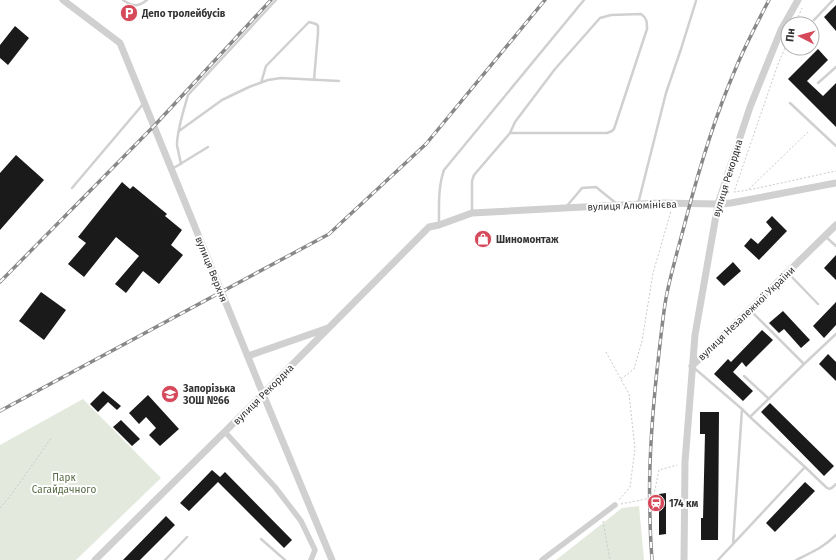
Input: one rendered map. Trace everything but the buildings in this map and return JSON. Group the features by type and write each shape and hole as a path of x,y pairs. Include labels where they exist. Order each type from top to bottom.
{"street":[{"name":"вулиця Верхня","path":"64,0 120,43 332,560"},
{"name":"вулиця Рекордна","path":"692,366 695,334 718,204 750,107 781,30 801,2"},
{"name":"вулиця Алюмінієва","path":"429,227 472,213 638,204 731,203 836,183"},
{"name":"вулиця Незалежної України","path":"684,560 685,462 692,366 751,310 836,225"},
{"name":"вулиця Рекордна","path":"95,560 429,227"},
{"path":"248,356 330,327"},
{"path":"225,432 275,487 301,521 315,550 311,560"},
{"path":"542,560 615,505"}],"lane":[{"path":"123,0 131,5 141,5 147,0"},
{"path":"181,164 177,145 182,114 188,95 276,0"},
{"path":"439,225 441,178 444,170 584,0"},
{"path":"818,16 833,0"},
{"path":"638,204 666,93 696,1"},
{"path":"472,213 472,181 474,175 510,134 515,122 555,69 600,18 611,15 641,14 644,16 647,20 647,29 614,129 612,131 607,133 510,134"},
{"path":"261,83 266,66 309,22 318,26 314,80"},
{"path":"818,83 836,67"},
{"path":"179,131 222,100 268,80 281,78 339,81"},
{"path":"72,188 144,102"},
{"path":"790,103 836,146"},
{"path":"171,169 208,148"},
{"path":"565,208 582,188 596,187 619,205"},
{"path":"825,236 836,246"},
{"path":"788,273 818,304"},
{"path":"751,310 804,364"},
{"path":"750,417 836,334"},
{"path":"692,366 742,409 827,488 829,489 836,484"},
{"path":"744,376 769,398"},
{"path":"733,544 742,409"},
{"path":"718,560 805,467"},
{"path":"796,560 822,547 836,535"},
{"path":"165,560 187,537"},
{"path":"261,539 286,560"}],"path":[{"path":"797,16 801,2"},
{"path":"781,56 734,192 836,171"},
{"path":"749,190 809,131"},
{"path":"621,379 634,369 642,341 653,274 669,213 675,203"},
{"path":"606,352 629,394 635,449 630,487 615,505"},
{"path":"0,508 52,437"},
{"path":"615,505 652,499 659,470 685,462"},
{"path":"602,515 610,560"}],"green space":[{"name":"Парк Сагайдачного","path":"83,399 161,478 76,560 0,560 0,445"},
{"path":"639,506 644,560 556,560 622,508"}],"railway":[{"path":"0,282 154,126 271,0"},
{"path":"0,411 329,234 426,144 545,0"},
{"path":"652,560 650,532 651,442 657,370 663,316 668,288 696,182 714,125 727,88 769,0"}],"place":[{"name":"Депо тролейбусів","path":"129,13"},
{"name":"Шиномонтаж","path":"483,239"},
{"name":"Запорізька ЗОШ №66","path":"170,394"},
{"name":"174 км","path":"656,503"}]}
